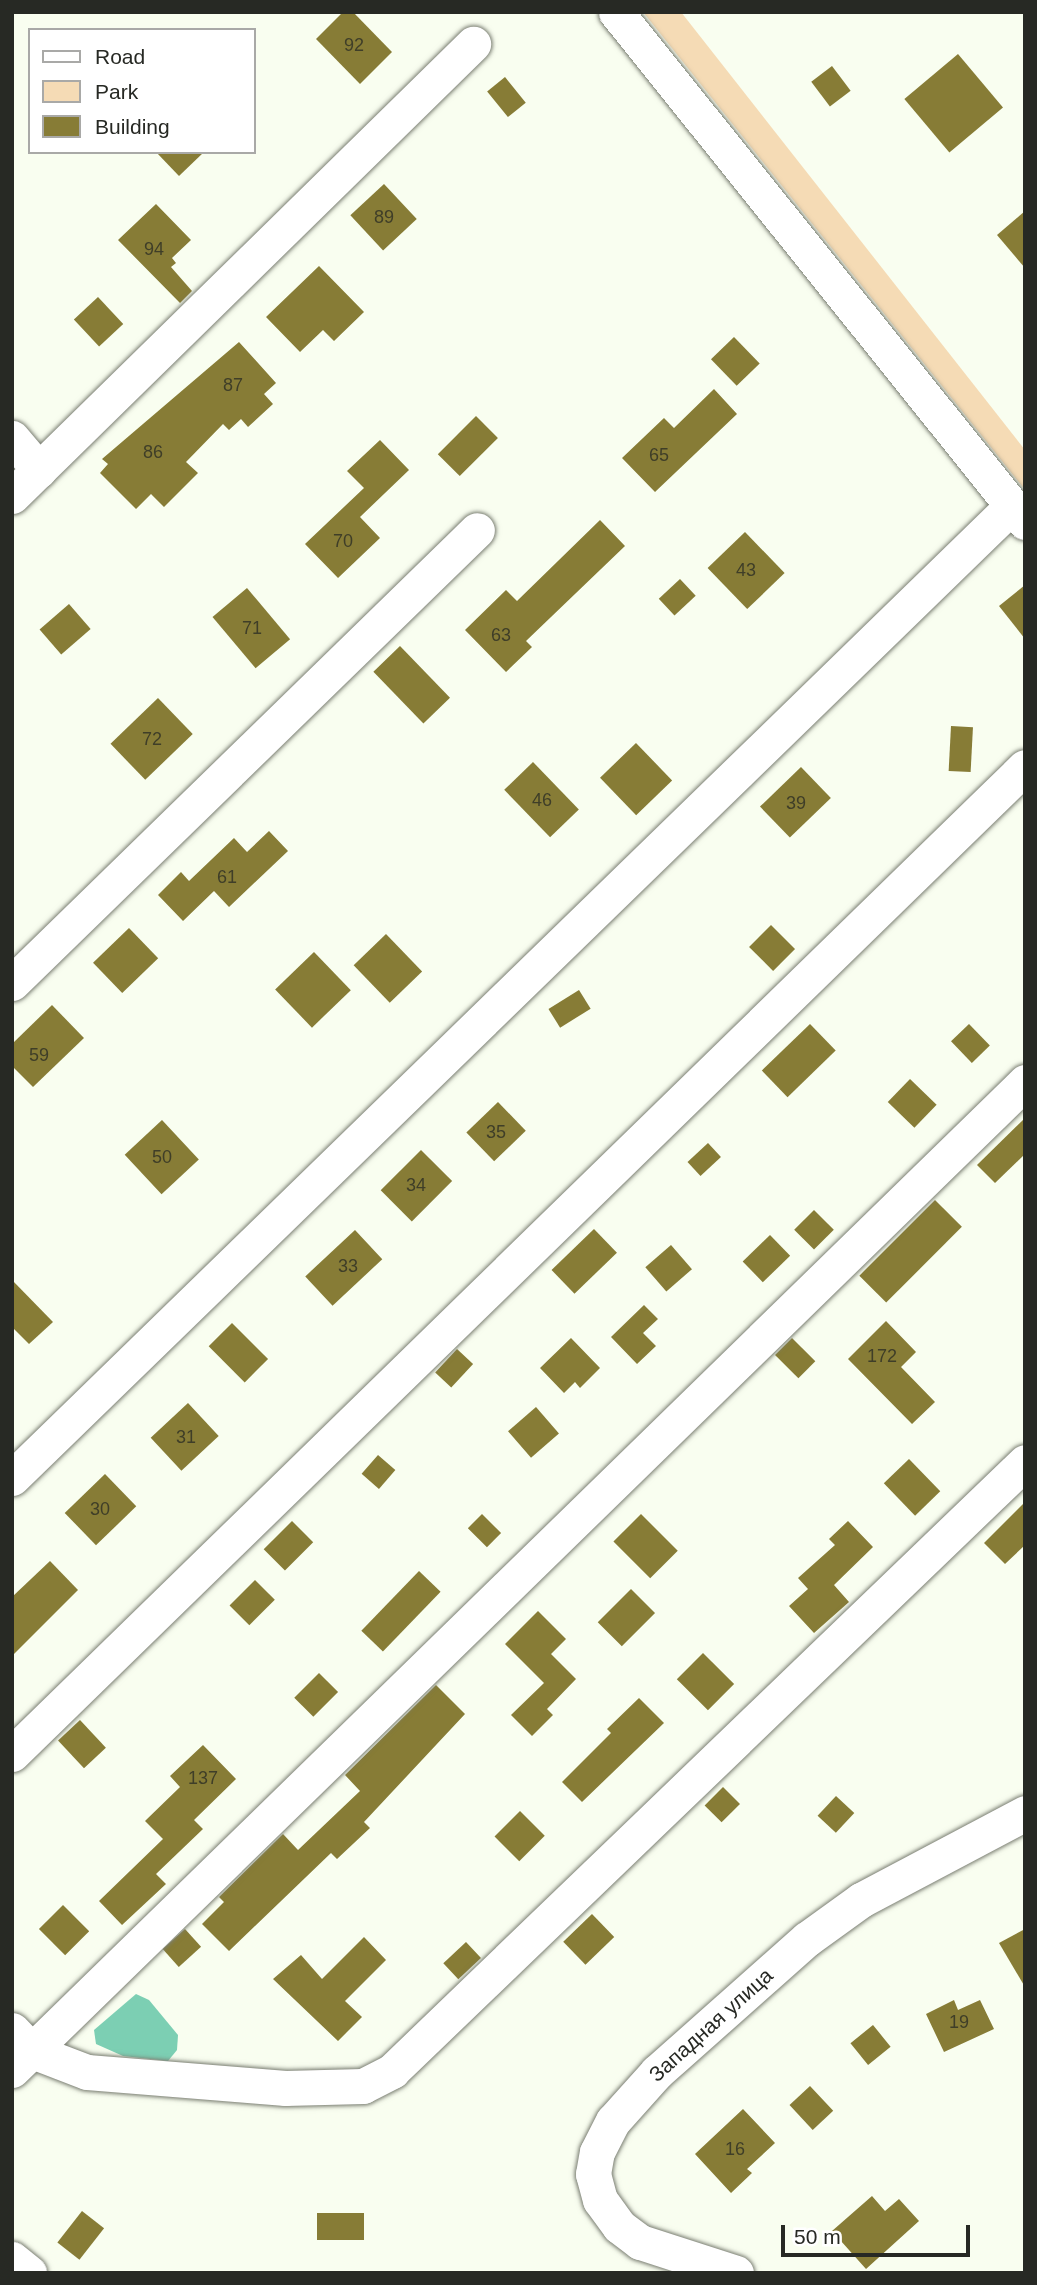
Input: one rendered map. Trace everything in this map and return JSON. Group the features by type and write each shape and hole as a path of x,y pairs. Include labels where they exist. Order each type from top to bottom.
{"street":[{"path":"12,1478 1018,514 616,12"},
{"path":"12,496 473,44"},
{"path":"12,438 39,470"},
{"path":"12,983 477,530"},
{"path":"12,1754 1025,767"},
{"path":"1025,1082 19,2050 87,2072 285,2088 363,2086 392,2071 1025,1462"},
{"name":"Западная улица","path":"736,2273 640,2242 619,2226 600,2200 593,2174 597,2151 613,2121 657,2072 807,1939 861,1900 1025,1813"},
{"path":"12,2259 29,2273"}],"green space":[{"path":"643,12 681,12 1025,450 1025,490"}],"shaded area":[{"path":"136,1994 149,2000 178,2035 177,2050 168,2061 123,2056 96,2044 94,2030"}],"building":[{"path":"343,12 353,12 392,52 360,84 316,39"},
{"path":"958,54 1003,108 949,153 904,99"},
{"path":"832,66 851,91 830,106 811,82"},
{"path":"505,77 526,103 508,117 487,91"},
{"path":"158,154 202,154 179,176"},
{"path":"384,184 417,219 383,250 350,215"},
{"path":"156,204 191,240 172,258 176,263 171,267 192,291 180,303 118,240"},
{"path":"1025,211 1025,268 997,235"},
{"path":"319,266 364,312 334,341 323,330 300,352 266,317"},
{"path":"98,297 123,324 99,347 74,320"},
{"path":"734,337 760,364 737,386 711,359"},
{"path":"239,342 276,383 264,394 273,404 248,427 241,419 229,430 223,424 186,462 198,473 164,507 151,494 136,509 100,473 108,464 102,459"},
{"path":"714,389 737,414 655,492 622,458 664,418 674,428"},
{"path":"476,416 498,438 460,476 438,454"},
{"path":"380,440 409,470 360,517 380,538 338,578 305,544 364,488 347,471"},
{"path":"600,520 625,546 526,641 532,647 506,672 465,630 506,590 517,601"},
{"path":"745,532 785,573 747,609 708,568"},
{"path":"680,579 696,596 674,616 659,599"},
{"path":"1025,585 1025,639 999,606"},
{"path":"247,588 290,639 256,668 213,617"},
{"path":"69,604 91,629 61,654 40,630"},
{"path":"400,646 450,698 423,723 373,672"},
{"path":"158,698 193,734 145,780 111,744"},
{"path":"951,726 973,727 971,772 949,771"},
{"path":"636,743 672,780 636,815 600,778"},
{"path":"533,762 579,809 550,837 504,790"},
{"path":"801,767 831,798 790,838 760,807"},
{"path":"269,831 288,851 229,907 214,891 183,921 158,895 181,872 189,881 234,838 247,852"},
{"path":"771,925 795,949 773,971 749,947"},
{"path":"129,928 158,958 122,993 93,963"},
{"path":"386,934 422,971 390,1003 354,965"},
{"path":"314,952 351,990 312,1028 275,990"},
{"path":"579,990 591,1009 560,1028 548,1009"},
{"path":"52,1005 84,1038 33,1087 12,1066 12,1044"},
{"path":"810,1024 836,1051 788,1097 762,1071"},
{"path":"969,1024 990,1046 972,1063 951,1041"},
{"path":"910,1079 937,1105 914,1128 888,1102"},
{"path":"498,1102 526,1131 494,1161 466,1133"},
{"path":"1025,1118 1025,1154 995,1183 977,1165"},
{"path":"162,1120 199,1159 162,1194 125,1155"},
{"path":"708,1143 721,1157 700,1176 688,1162"},
{"path":"421,1150 452,1181 412,1221 381,1190"},
{"path":"935,1200 962,1227 886,1303 859,1276"},
{"path":"814,1210 834,1230 814,1250 794,1230"},
{"path":"594,1229 617,1253 574,1294 552,1270"},
{"path":"355,1230 382,1259 333,1306 305,1276"},
{"path":"770,1235 790,1256 763,1282 743,1261"},
{"path":"671,1245 692,1269 666,1291 645,1267"},
{"path":"12,1280 53,1322 29,1344 12,1327"},
{"path":"644,1305 658,1319 643,1333 656,1346 637,1364 611,1337"},
{"path":"886,1321 916,1352 901,1367 935,1402 912,1424 848,1359"},
{"path":"232,1323 268,1359 245,1382 209,1346"},
{"path":"571,1338 600,1368 580,1388 575,1382 564,1393 540,1368"},
{"path":"792,1338 815,1361 798,1378 775,1355"},
{"path":"457,1349 473,1364 451,1387 435,1372"},
{"path":"188,1403 219,1436 181,1471 151,1438"},
{"path":"536,1407 559,1433 531,1458 508,1431"},
{"path":"378,1455 395,1470 379,1489 362,1474"},
{"path":"909,1459 940,1491 915,1516 884,1483"},
{"path":"105,1474 136,1506 96,1545 65,1513"},
{"path":"1025,1502 1025,1545 1005,1564 984,1543"},
{"path":"482,1514 501,1533 487,1547 468,1528"},
{"path":"641,1514 678,1551 650,1578 613,1542"},
{"path":"292,1521 313,1542 285,1570 264,1549"},
{"path":"848,1521 873,1547 834,1585 849,1602 814,1633 789,1606 808,1589 798,1578 835,1545 829,1539"},
{"path":"50,1561 78,1590 12,1656 12,1597"},
{"path":"419,1571 441,1592 383,1652 361,1631"},
{"path":"255,1580 275,1600 249,1625 230,1605"},
{"path":"631,1589 655,1613 622,1646 598,1622"},
{"path":"538,1611 566,1639 551,1654 576,1679 547,1709 553,1715 532,1736 511,1715 544,1683 505,1644"},
{"path":"703,1653 734,1684 708,1710 677,1679"},
{"path":"319,1673 338,1692 313,1717 294,1698"},
{"path":"436,1685 465,1714 364,1822 370,1828 337,1859 331,1853 229,1951 202,1924 224,1902 219,1897 283,1834 298,1850 360,1791 345,1775"},
{"path":"639,1698 664,1723 582,1802 562,1782 611,1733 607,1729"},
{"path":"80,1720 106,1748 84,1768 58,1740"},
{"path":"203,1745 236,1779 194,1820 203,1829 156,1874 166,1884 122,1925 99,1901 163,1839 145,1821 180,1787 170,1776"},
{"path":"723,1787 740,1804 722,1822 705,1805"},
{"path":"836,1796 854,1813 836,1833 818,1816"},
{"path":"520,1811 545,1836 519,1861 495,1836"},
{"path":"63,1905 89,1931 65,1955 39,1929"},
{"path":"592,1914 614,1937 585,1965 563,1942"},
{"path":"185,1929 201,1947 179,1967 163,1949"},
{"path":"1025,1929 1025,1987 999,1943"},
{"path":"364,1937 386,1960 345,2001 362,2017 338,2041 273,1979 301,1955 322,1979"},
{"path":"466,1942 481,1958 458,1979 443,1963"},
{"path":"954,2000 958,2010 980,2000 994,2029 944,2052 926,2014"},
{"path":"873,2025 891,2047 868,2065 850,2043"},
{"path":"810,2086 833,2111 813,2130 790,2105"},
{"path":"743,2109 775,2143 747,2169 752,2173 731,2193 695,2154"},
{"path":"872,2196 885,2211 899,2199 919,2221 866,2269 832,2231"},
{"path":"82,2211 104,2228 79,2260 57,2243"},
{"path":"317,2213 364,2213 364,2240 317,2240"}]}
